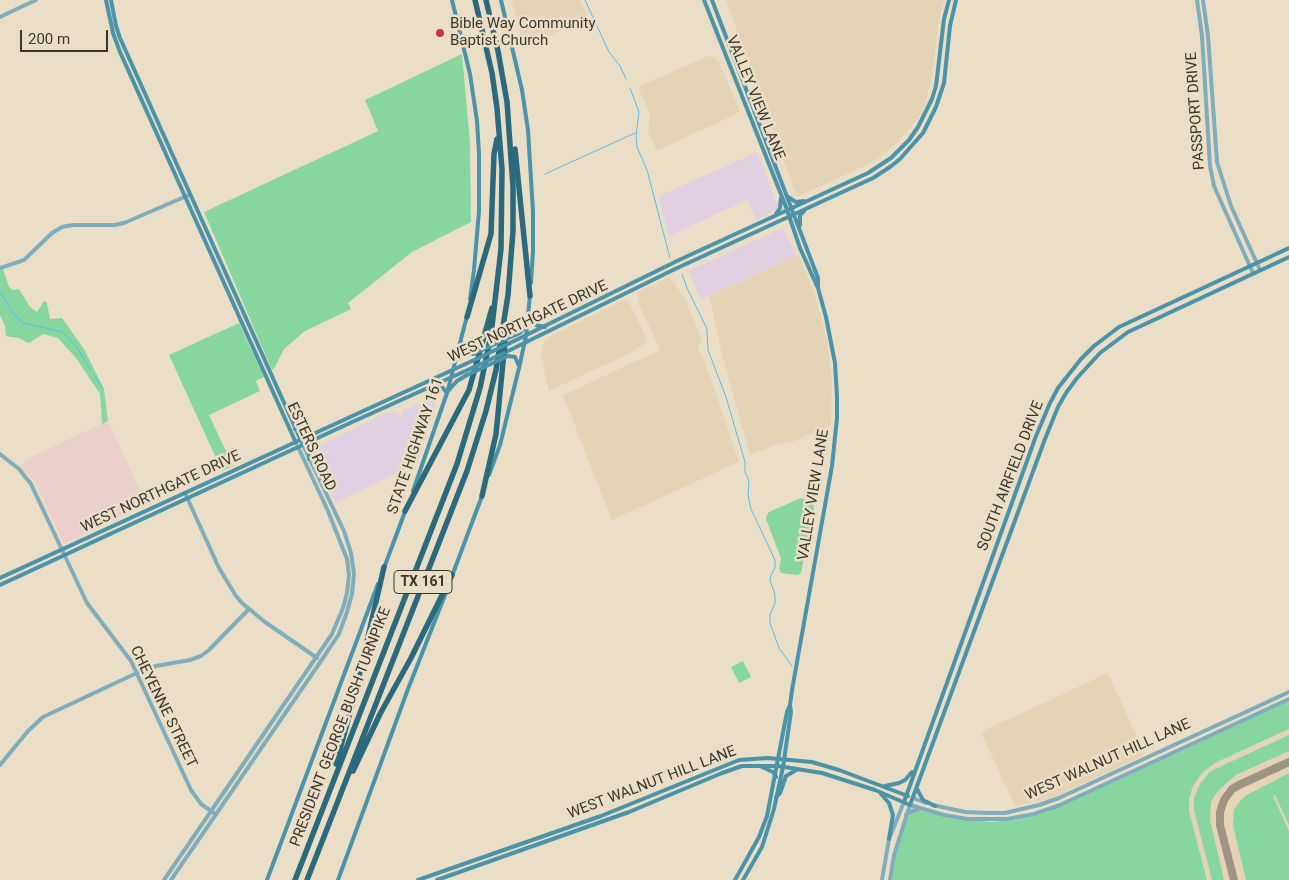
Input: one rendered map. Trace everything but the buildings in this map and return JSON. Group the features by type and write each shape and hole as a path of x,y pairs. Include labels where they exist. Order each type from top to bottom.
{"highway":[{"name":"PRESIDENT GEORGE BUSH TURNPIKE","path":"295,880 464,444 484,371 498,289 503,188 499,129 492,73 475,0"},
{"name":"PRESIDENT GEORGE BUSH TURNPIKE","path":"307,880 473,451 486,411 496,370 506,312 510,274 513,206 509,120 500,62 486,0"},
{"path":"509,120 516,154 530,296"},
{"path":"467,318 491,234 494,154 499,129"},
{"path":"405,511 469,390 498,289"},
{"path":"482,496 496,434 506,312"},
{"path":"331,786 354,698 384,567"},
{"path":"342,791 452,575"}],"main road":[{"name":"ESTERS ROAD","path":"106,0 115,40 294,428 298,441"},
{"name":"ESTERS ROAD","path":"112,0 120,38 187,195 300,446"},
{"name":"STATE HIGHWAY 161","path":"267,880 423,465 447,393 467,318 474,270 479,210 479,153 477,121 470,74 452,0"},
{"path":"338,880 408,689 438,616 500,445 526,336 533,251 533,212 528,130 522,90 501,0"},
{"name":"VALLEY VIEW LANE","path":"704,0 781,196 787,210 801,232 818,278 818,288"},
{"name":"VALLEY VIEW LANE","path":"712,0 792,208 792,227 818,288 835,363 837,418 832,466 779,758 780,766 776,797 762,847 742,880"},
{"name":"WEST NORTHGATE DRIVE","path":"0,578 526,336 708,246 880,166 909,140 926,114 936,86 948,0"},
{"name":"WEST NORTHGATE DRIVE","path":"0,585 350,422 510,351 711,252 792,216 884,171 900,159 914,144 930,121 936,107 944,83 956,0"},
{"path":"941,46 948,46"},
{"path":"880,166 884,171"},
{"path":"774,216 780,208 781,196"},
{"path":"787,196 796,202 809,200"},
{"path":"801,232 800,218 805,209"},
{"path":"768,226 784,222 792,227"},
{"path":"708,246 711,252"},
{"name":"SOUTH AIRFIELD DRIVE","path":"904,802 1028,460 1050,403 1058,388 1094,346 1119,327 1289,248"},
{"name":"SOUTH AIRFIELD DRIVE","path":"910,805 1036,463 1062,400 1077,378 1100,353 1135,328 1289,257"},
{"path":"528,314 534,323 545,327"},
{"path":"461,342 463,349 467,353 473,354 520,333 526,325"},
{"path":"429,388 442,387 447,393 457,381 508,356 515,358 519,368"},
{"path":"348,418 350,422"},
{"path":"294,428 303,433 312,434"},
{"path":"309,459 309,451 315,439"},
{"path":"1028,460 1036,463"},
{"path":"239,468 243,473"},
{"path":"137,515 140,520"},
{"name":"VALLEY VIEW LANE","path":"735,880 764,827 776,777 784,759 791,712 790,705"},
{"path":"768,758 781,748"},
{"name":"WEST WALNUT HILL LANE","path":"418,880 604,815 727,764 745,759 779,758 812,762 913,798"},
{"path":"755,765 771,770 776,777"},
{"name":"WEST WALNUT HILL LANE","path":"437,880 606,821 742,766 780,766 822,773 875,790 910,805"},
{"path":"882,786 892,786 902,782 916,766"},
{"path":"776,797 780,793 786,776 800,769"},
{"path":"917,788 923,800 934,806"},
{"path":"875,790 886,799 892,810 893,820 889,839"},
{"path":"604,815 606,821"},
{"path":"553,833 555,839"}],"street":[{"path":"0,17 36,0"},
{"name":"PASSPORT DRIVE","path":"1196,0 1202,35 1209,163 1214,186 1253,273"},
{"name":"PASSPORT DRIVE","path":"1203,0 1209,39 1216,156 1223,185 1231,206 1260,270"},
{"path":"0,268 24,260 52,232 62,227 124,223 187,195"},
{"path":"1224,209 1231,206"},
{"name":"ESTERS ROAD","path":"171,880 321,661 344,622 351,599 351,553 344,531 309,459 300,446"},
{"name":"ESTERS ROAD","path":"164,880 316,658 336,626 347,593 351,574 347,559 300,446"},
{"name":"CHEYENNE STREET","path":"0,454 27,478 87,603 122,648 137,673 191,790 202,804 216,815"},
{"path":"185,493 224,577 236,596 249,609 321,661"},
{"path":"0,765 28,731 43,717 137,673 201,656 249,609"},
{"name":"WEST WALNUT HILL LANE","path":"913,798 934,806 965,812 1005,813 1026,809 1054,800 1289,692"},
{"name":"WEST WALNUT HILL LANE","path":"910,805 944,815 968,819 1007,820 1027,816 1051,809 1289,700"},
{"path":"1123,768 1126,775"},
{"path":"882,880 889,839 904,802"},
{"path":"890,880 898,840 910,805"},
{"path":"906,815 922,808"},
{"path":"1026,809 1027,816"},
{"path":"183,852 188,855"},
{"path":"883,866 892,867"}],"shaded area":[{"path":"512,0 579,0 589,17 524,48"},
{"path":"726,0 944,0 939,18 932,78 922,113 898,142 873,162 797,197"},
{"path":"708,56 718,60 740,112 657,151 648,132 650,115 638,87"},
{"path":"757,152 778,206 776,210 756,220 747,199 669,237 659,196"},
{"path":"783,228 796,256 701,299 688,271"},
{"path":"799,255 814,293 827,340 832,380 831,425 795,441 773,446 750,455 722,354 709,296"},
{"path":"670,277 686,300 702,341 697,348 704,359 739,462 612,520 563,395 660,350 637,295 638,292"},
{"path":"623,300 628,300 648,342 626,355 549,391 541,355 543,345 549,337"},
{"path":"434,397 437,400 418,463 338,502 335,501 317,462 315,455 317,446 387,413 397,412 401,418 403,411"},
{"path":"108,421 147,505 64,544 37,487 21,466 28,458"},
{"path":"1108,673 1145,755 1050,799 1015,806 981,732"},
{"path":"1289,729 1289,880 1207,880 1189,811 1189,799 1193,786 1202,773 1215,763"}],"green space":[{"path":"462,54 470,143 471,222 412,252 348,303 351,309 305,331 284,349 272,370 204,212 378,131 365,100"},
{"path":"3,269 9,287 13,290 19,289 30,307 37,312 44,301 47,303 50,319 62,318 84,349 104,389 108,421 102,424 100,394 76,358 58,338 43,334 29,343 18,338 6,336 5,326 0,315 0,270"},
{"path":"239,323 264,377 256,381 260,391 209,415 233,466 222,471 169,355"},
{"path":"801,498 813,503 814,508 801,573 798,575 781,573 779,569 781,558 766,519 767,515 769,512"},
{"path":"743,661 751,677 739,683 731,667"},
{"path":"1289,701 1289,729 1215,763 1202,773 1193,786 1189,799 1189,811 1207,880 891,880 896,852 908,817 913,812 923,811 949,818 991,822 1014,820 1041,814"},
{"path":"1289,735 1289,751 1236,775 1222,787 1211,802 1210,820 1224,880 1212,880 1194,810 1194,798 1200,784 1215,769"},
{"path":"1289,773 1289,825 1275,795 1273,796 1289,831 1289,880 1246,880 1233,825 1234,810 1245,796"}],"waterway":[{"path":"585,0 609,52 620,66 626,79"},
{"path":"630,88 639,112 636,136 637,147 647,170 670,258"},
{"path":"545,174 635,133"},
{"path":"682,274 707,329 708,350 726,397 745,462 745,472 749,481 748,495 751,509 775,560 775,568 770,580 775,595 770,623 779,648 792,666"},
{"path":"0,292 13,313 23,323 63,332 78,349 90,369"},
{"path":"94,375 102,387"}],"taxiway":[{"path":"1234,880 1220,825 1220,812 1224,800 1232,789 1289,762"}],"place":[{"name":"Bible Way Community Baptist Church","path":"440,33"}]}
